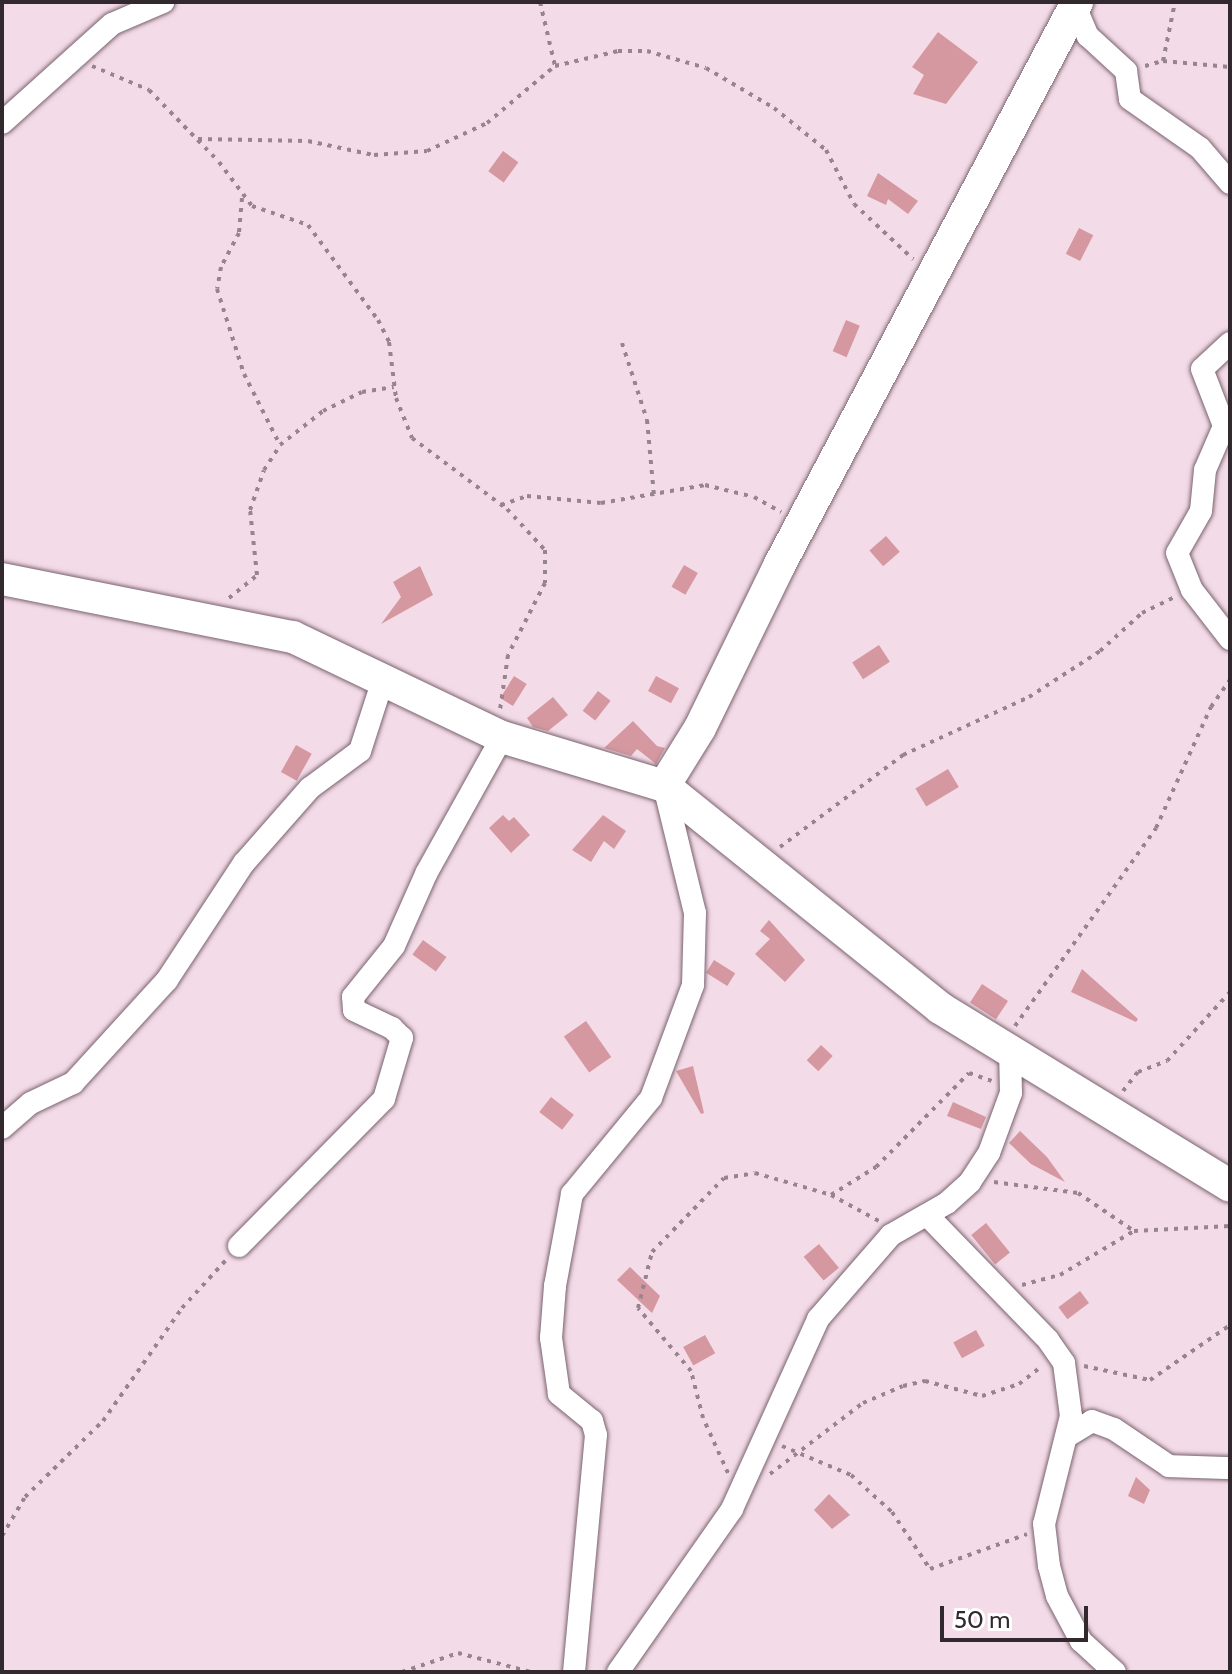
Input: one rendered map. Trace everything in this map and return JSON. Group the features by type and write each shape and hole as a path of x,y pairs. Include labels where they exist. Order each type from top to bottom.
{"street":[{"path":"2,123 112,24 163,2"},
{"path":"1076,4 1088,36 1126,71 1126,89 1133,103 1200,148 1230,183"},
{"path":"574,1672 596,1435 592,1421 559,1394 551,1338 555,1286 572,1194 651,1098 693,985 695,913 664,786 700,728 804,521 1076,4"},
{"path":"1230,343 1202,369 1224,426 1205,470 1201,511 1177,553 1192,590 1230,639"},
{"path":"2,579 27,588 95,594 304,640 382,683 502,737 664,786 760,860 940,1008 1010,1048 1230,1186"},
{"path":"2,1128 31,1103 73,1083 167,980 244,863 310,788 360,751 382,683"},
{"path":"239,1246 384,1099 402,1038 392,1028 354,1010 353,997 394,946 427,872 502,737"},
{"path":"618,1672 738,1493 818,1319 891,1235 927,1215 970,1182 989,1153 1011,1093 1010,1048"},
{"path":"927,1215 1060,1356 1069,1435 1045,1528 1049,1566 1068,1620 1081,1641 1115,1672"},
{"path":"1069,1435 1092,1421 1114,1429 1169,1466 1230,1468"}],"path":[{"path":"540,2 555,66"},
{"path":"1163,61 1175,2"},
{"path":"198,139 308,141 374,155 427,151 487,123 555,66 633,51 679,57 706,68 774,108 826,150 867,220 935,274"},
{"path":"79,53 100,71 149,90 198,139 243,198 265,214 302,222 314,232 378,320 389,342 394,387 412,438 501,505 534,534 545,550 548,571 502,674 502,737"},
{"path":"1126,71 1163,61 1230,67"},
{"path":"243,198 239,233 221,267 217,289 244,374 280,445"},
{"path":"622,343 647,420 654,495"},
{"path":"214,620 234,591 257,575 250,510 264,470 280,445 323,411 362,392 394,387"},
{"path":"501,505 527,496 601,503 705,485 754,497 804,521"},
{"path":"760,860 819,822 903,755 1029,697 1100,651 1142,613 1192,590"},
{"path":"1010,1048 1022,1013 1058,972 1156,828 1211,707 1230,680"},
{"path":"1107,1110 1138,1072 1167,1061 1230,992"},
{"path":"831,1195 884,1160 969,1073 1011,1093"},
{"path":"891,1235 886,1225 831,1195 774,1175 724,1178 652,1252 638,1308 691,1371 703,1418 738,1493 798,1454 863,1403 903,1386 925,1381 982,1396 1019,1384 1060,1356 1150,1380 1230,1325"},
{"path":"970,1182 1051,1186 1078,1193 1134,1231"},
{"path":"1001,1293 1060,1275 1134,1231 1230,1226"},
{"path":"2,1536 25,1497 103,1421 182,1308 239,1246"},
{"path":"765,1429 776,1442 798,1454 851,1475 879,1499 930,1569 1045,1528"},
{"path":"402,1672 458,1653 531,1672"}],"building":[{"path":"938,32 978,62 946,104 913,94 924,75 912,67"},
{"path":"503,151 518,162 504,182 488,171"},
{"path":"878,173 918,201 908,214 888,199 886,205 867,196"},
{"path":"1079,228 1093,235 1080,261 1066,254"},
{"path":"846,320 860,326 847,357 833,351"},
{"path":"886,536 900,552 883,566 869,550"},
{"path":"684,565 698,573 685,595 672,587"},
{"path":"420,566 433,595 381,624 401,597 393,582"},
{"path":"879,645 890,662 863,679 852,662"},
{"path":"514,676 527,684 513,706 500,698"},
{"path":"656,676 679,688 671,703 648,691"},
{"path":"598,691 611,701 595,721 583,711"},
{"path":"553,697 568,715 548,731 533,727 527,718"},
{"path":"633,721 657,746 665,748 656,764 637,749 631,756 604,748"},
{"path":"296,745 312,754 297,781 281,772"},
{"path":"948,769 959,787 926,807 915,789"},
{"path":"503,815 509,821 514,817 530,835 511,853 489,828"},
{"path":"603,815 626,831 614,849 604,841 591,862 572,850"},
{"path":"769,920 805,960 785,982 755,954 770,939 760,931"},
{"path":"423,940 446,957 436,972 412,955"},
{"path":"714,960 735,973 727,986 706,973"},
{"path":"1082,969 1138,1019 1136,1022 1071,992"},
{"path":"982,984 1008,1001 996,1019 970,1002"},
{"path":"586,1021 611,1057 589,1073 564,1036"},
{"path":"821,1045 833,1056 818,1071 807,1060"},
{"path":"693,1066 704,1113 701,1114 676,1071"},
{"path":"551,1097 574,1115 562,1130 539,1112"},
{"path":"953,1102 986,1117 981,1129 947,1116"},
{"path":"1020,1131 1047,1157 1065,1182 1031,1164 1009,1143"},
{"path":"986,1223 1010,1253 995,1264 971,1235"},
{"path":"819,1244 839,1268 824,1281 804,1257"},
{"path":"630,1267 660,1296 652,1313 617,1280"},
{"path":"1080,1291 1089,1303 1067,1319 1058,1307"},
{"path":"976,1330 985,1346 962,1358 953,1343"},
{"path":"705,1335 715,1353 693,1365 683,1347"},
{"path":"1136,1477 1150,1490 1144,1504 1128,1496"},
{"path":"829,1494 850,1515 832,1529 814,1510"}]}
